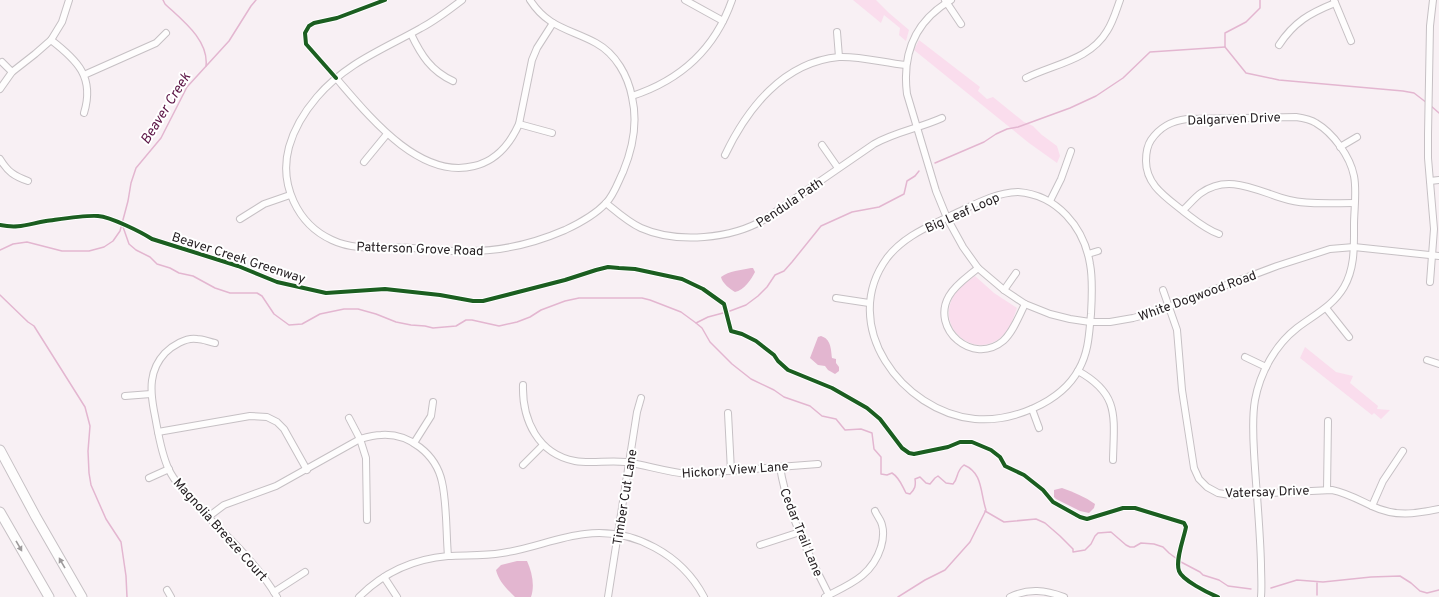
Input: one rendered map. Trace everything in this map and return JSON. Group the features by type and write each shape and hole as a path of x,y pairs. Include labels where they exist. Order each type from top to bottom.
{"highway":[{"path":"0,450 32,510 82,597"},
{"path":"0,512 49,597"}],"street":[{"path":"0,89 12,72 51,40 62,22 69,0"},
{"name":"Patterson Grove Road","path":"462,0 438,18 411,34 363,58 336,78 323,90 311,105 293,135 289,145 286,162 290,195 299,213 311,226 325,237 343,244 360,247 400,247 452,251 496,250 547,237 586,220 606,203 625,167 632,143 635,123 632,96 622,69 609,52 596,43 553,23 538,11 530,0"},
{"path":"685,0 723,21"},
{"path":"632,96 660,85 685,68 708,46 723,21 732,0"},
{"path":"1026,78 1071,60 1092,49 1107,31 1114,19 1120,0"},
{"path":"1430,282 1436,256 1428,158 1431,14 1433,0 1439,2"},
{"path":"948,1 961,24"},
{"name":"White Dogwood Road","path":"948,1 932,13 918,29 911,44 906,65 905,79 907,94 936,191 963,247 978,268 1004,290 1026,304 1060,317 1090,322 1110,322 1126,320 1152,313 1318,252 1337,248 1354,247 1436,256"},
{"path":"1279,45 1295,24 1313,12 1334,2 1351,41"},
{"path":"336,78 387,134 420,157 432,163 449,168 464,168 485,162 499,153 510,142 519,124 532,60 537,48 553,23"},
{"path":"837,32 839,57"},
{"path":"84,75 156,43 166,33"},
{"path":"411,34 421,53 430,65 442,76 453,81"},
{"path":"51,40 72,58 84,75 88,93 88,100 84,113"},
{"path":"725,154 736,132 750,111 776,84 794,71 823,60 839,57 861,58 906,65"},
{"path":"2,62 12,72"},
{"name":"Dalgarven Drive","path":"1219,234 1208,230 1155,188 1146,166 1149,143 1155,134 1164,126 1175,121 1187,119 1296,117 1305,118 1328,132 1340,147 1354,176 1354,247 1352,266 1345,284 1337,296 1326,308 1289,335 1277,350 1266,367 1257,391 1253,418 1261,597"},
{"name":"Pendula Path","path":"606,203 635,224 652,232 677,236 724,235 743,230 759,223 874,144 890,136 942,118"},
{"path":"519,124 552,133"},
{"path":"364,162 387,134"},
{"path":"1340,147 1357,136"},
{"path":"822,145 838,168"},
{"path":"1050,201 1061,179 1071,151"},
{"path":"0,159 15,177 28,181"},
{"path":"1430,181 1439,180"},
{"path":"1183,210 1196,197 1205,191 1226,184 1246,186 1284,199 1299,202 1354,203"},
{"name":"Big Leaf Loop","path":"1024,193 1036,195 1050,201 1068,216 1082,238 1088,254 1092,277 1088,347 1078,371 1058,392 1032,409 1019,414 1000,418 977,419 964,417 947,413 926,402 903,383 882,355 872,333 869,303 877,277 887,259 894,250 912,235 986,199 1000,194 1024,193"},
{"path":"240,219 264,204 290,195"},
{"path":"1088,254 1098,250"},
{"path":"978,268 956,287 947,301 945,308 946,322 956,340 964,345 977,349 988,348 999,344 1008,335 1026,304"},
{"path":"1004,290 1016,273"},
{"name":"Vatersay Drive","path":"1163,290 1177,330 1184,410 1196,474 1203,484 1218,493 1230,495 1327,490 1347,494 1383,510 1403,514 1413,514 1439,509"},
{"path":"836,298 869,303"},
{"path":"1326,308 1349,337"},
{"name":"Magnolia Breeze Court","path":"215,343 195,338 183,341 170,348 156,366 152,375 151,394 162,451 169,470 184,492 261,573 276,594"},
{"path":"1245,357 1266,367"},
{"path":"1427,360 1439,364"},
{"path":"1078,371 1097,382 1105,391 1111,402 1114,418 1114,460"},
{"path":"523,385 523,399 526,410 533,430 543,445 523,465"},
{"path":"125,396 151,394"},
{"name":"Timber Cut Lane","path":"608,597 637,412 641,398"},
{"path":"414,443 431,416 433,402"},
{"path":"1032,409 1040,428"},
{"path":"728,413 731,471"},
{"path":"158,432 250,416 267,417 284,429 306,470"},
{"path":"350,418 360,439 367,464 367,520"},
{"path":"1327,490 1328,421"},
{"path":"208,518 224,504 276,486 360,439 372,436 391,435 414,443 429,456 434,463 442,480 448,556"},
{"name":"Hickory View Lane","path":"543,445 557,454 577,461 629,463 674,473 688,474 818,464"},
{"path":"1372,506 1383,481 1403,451"},
{"name":"Cedar Trail Lane","path":"780,467 785,490 809,557 827,596"},
{"path":"149,478 169,470"},
{"path":"827,596 862,576 874,563 880,549 883,534 882,525 875,511"},
{"path":"760,545 800,532"},
{"path":"359,597 372,585 384,577 414,562 429,558 507,552 585,534 600,533 618,535 646,543 667,555 683,568 697,585 704,597"},
{"path":"276,594 305,572"},
{"path":"384,577 397,597"},
{"path":"167,590 170,597"},
{"path":"1010,597 1022,592 1037,590 1052,592 1064,597"}],"shaded area":[{"path":"853,0 876,0 909,30 906,41 899,35 900,28 884,15 881,23"},
{"path":"919,40 980,87 978,91 987,99 993,97 1024,122 1033,126 1057,146 1060,156 1057,163 1029,143 914,50"},
{"path":"753,268 755,272 747,284 735,292 725,284 721,277 728,273"},
{"path":"975,276 994,293 1017,308 1011,325 1007,331 995,341 984,345 973,344 963,339 955,331 950,321 949,310 953,297 962,285"},
{"path":"821,336 829,342 832,358 836,359 836,363 839,367 839,371 835,374 828,370 825,366 818,365 810,358 818,337"},
{"path":"1305,347 1336,372 1353,376 1350,383 1378,406 1377,409 1390,410 1381,419 1374,413 1372,415 1300,358"},
{"path":"1062,488 1091,501 1095,504 1094,508 1089,513 1080,511 1056,499 1054,497 1054,490"},
{"path":"517,561 527,561 529,565 533,583 531,597 515,597 504,585 497,574 496,570 501,565"}],"waterway":[{"path":"163,0 165,4 193,31 199,39 206,57 206,66"},
{"name":"Beaver Creek","path":"0,250 13,244 27,242 62,251 89,251 104,247 113,241 120,231 136,168 161,138 187,87 229,41 256,0"},
{"path":"1260,0 1260,8 1246,22 1225,33 1225,47 1246,73 1279,80 1403,91 1414,93 1427,103"},
{"path":"935,163 984,142 1007,129 1018,127 1070,108 1096,96 1123,78 1150,52 1225,47"},
{"path":"1431,106 1439,113"},
{"path":"730,311 746,305 758,296 767,287 775,275 784,271 821,226 852,212 879,207 904,194 907,181 915,176 919,171"},
{"path":"122,224 129,244 136,250 150,257 157,264 170,268 179,273 193,276 215,288 230,293 257,293 262,296 274,314 289,325 302,324 320,314 344,309 358,309 396,322 433,328 456,326 466,320 499,326 517,322 530,317 541,310 565,301 579,298 642,298 681,312 702,328 710,342 732,364 751,379 774,390 784,397 810,406 822,416 836,419 845,430 861,429 872,433 874,449 881,457 881,474 887,475 892,473 895,475 906,493 910,494 912,492 915,487 915,479 920,477 926,483 930,484 938,476 946,483 953,484 959,470 964,465 975,473 980,484 986,510 970,542 945,570 925,580 898,597"},
{"path":"0,295 34,326 85,407 90,426 88,451 91,485 106,519 121,542 126,576 127,597"},
{"path":"696,323 708,317 723,313"},
{"path":"985,511 1004,522 1036,519 1045,523 1073,549 1073,552 1085,550 1098,533 1111,532 1130,547 1134,547 1141,543 1154,544 1163,547 1181,562 1203,575 1219,580 1228,586 1251,589"},
{"path":"1271,588 1297,580 1323,582 1371,577 1400,576 1420,591 1427,593 1439,590"},
{"path":"1317,583 1317,595"}],"cycle path":[{"path":"336,78 306,44 305,33 309,26 314,23 337,18 385,0"},
{"name":"Beaver Creek Greenway","path":"0,225 23,226 46,221 79,217 104,217 126,225 152,239 238,266 277,282 326,293 385,289 440,295 473,301 483,301 565,280 608,267 635,269 682,279 703,289 724,304 731,331 742,334 756,341 774,355 788,370 832,388 867,408 880,419 902,448 909,453 914,454 948,447 960,442 972,442 991,450 1000,457 1005,466 1024,475 1043,490 1053,502 1080,517 1087,519 1123,508 1135,508 1184,523 1186,527 1178,561 1179,571 1181,575 1190,582 1218,597"}]}
